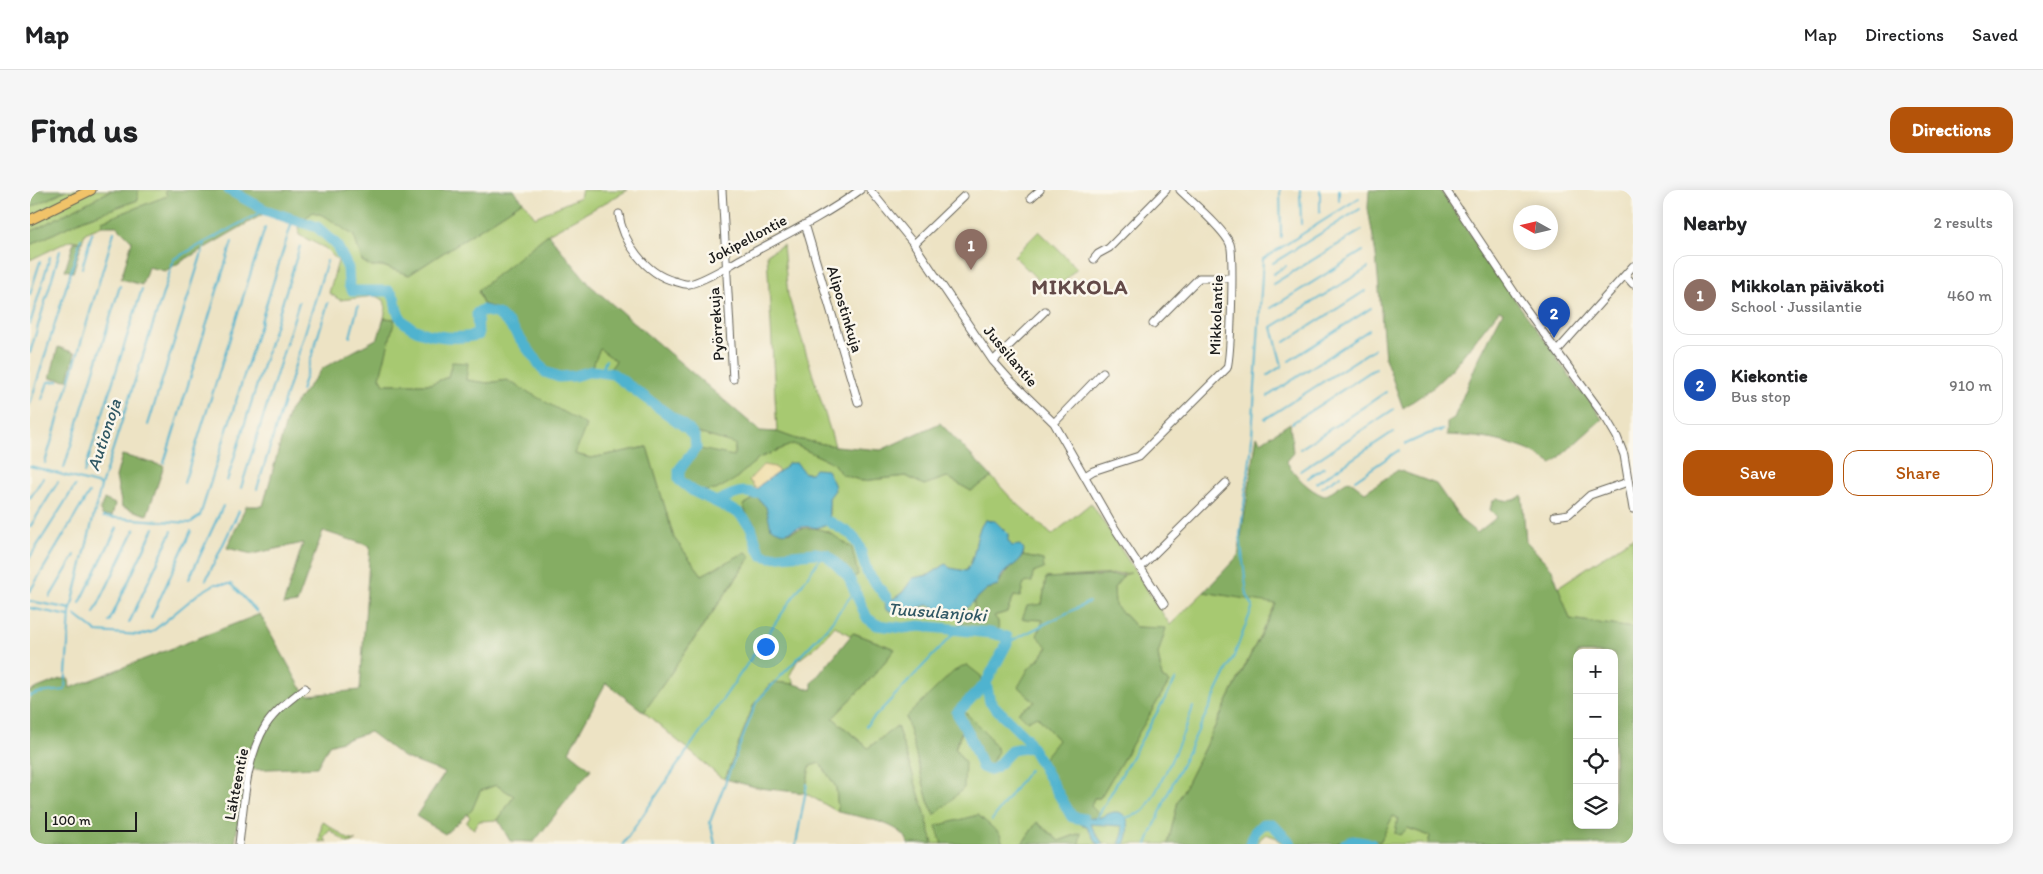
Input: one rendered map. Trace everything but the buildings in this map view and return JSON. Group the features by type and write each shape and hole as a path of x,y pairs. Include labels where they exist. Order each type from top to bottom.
{"main road":[{"path":"30,220 91,190"}],"street":[{"name":"Pyörrekuja","path":"722,190 733,379"},
{"name":"Jokipellontie","path":"619,214 620,225 640,259 650,270 670,280 689,284 726,267 805,224 837,206 860,190"},
{"name":"Jussilantie","path":"870,190 914,244 993,361 1008,379 1054,423 1140,568 1164,604"},
{"path":"1031,198 1040,190"},
{"path":"1094,259 1098,254 1109,248 1166,190"},
{"name":"Mikkolantie","path":"1085,476 1093,471 1139,456 1227,368 1232,254 1227,238 1180,190"},
{"path":"1446,190 1518,298 1558,350 1617,437 1624,455 1633,509"},
{"path":"914,244 964,196"},
{"name":"Alipostinkuja","path":"805,224 858,402"},
{"path":"1558,350 1633,266"},
{"path":"1625,275 1633,284"},
{"path":"1153,324 1199,278 1232,278"},
{"path":"993,361 1045,311"},
{"path":"1054,423 1104,372"},
{"path":"1555,516 1569,514 1590,495 1628,482"},
{"path":"1140,568 1226,483"},
{"name":"Lähteentie","path":"239,844 250,770 257,745 266,726 276,713 305,688"}],"green space":[{"path":"30,190 66,190 30,208"},
{"path":"66,190 112,190 30,232 30,208"},
{"path":"112,190 138,190 138,200 84,219 30,245 30,232"},
{"path":"138,190 165,190 167,196 102,221 102,226 85,233 82,242 71,240 30,260 30,245 84,219 138,200"},
{"path":"165,190 513,190 523,201 409,275 383,266 372,267 362,261 354,236 325,216 313,212 298,224 265,213 165,271 148,267 142,285 121,279 132,241 117,226 102,226 102,221 167,196"},
{"path":"582,190 628,190 548,234 478,291 483,304 499,310 507,317 542,362 555,373 599,348 616,361 611,369 698,433 736,444 734,480 759,458 793,444 833,463 841,474 862,481 906,476 924,485 947,477 971,491 992,477 1010,497 1052,535 1091,503 1170,625 1204,592 1276,603 1178,801 1168,844 1079,844 1080,833 1059,841 1037,822 1022,844 1003,844 999,834 978,815 937,826 942,844 933,844 897,726 868,748 833,718 874,675 895,649 854,633 851,636 835,626 818,645 797,661 790,675 795,684 773,682 754,704 725,779 720,777 644,712 751,557 746,552 702,575 674,538 647,447 591,458 575,454 507,380 488,383 465,380 452,362 448,377 430,384 384,384 380,377 394,319 384,318 386,308 384,300 375,296 340,300 329,293 338,261 325,248 299,235 298,224 313,212 325,216 355,236 362,261 372,267 382,266 409,275 523,201 535,217 580,197","holes":["775,467 779,472 783,469 801,469 803,473 811,473 829,498 829,522 817,529 830,532 851,578 848,572 824,550 768,555 761,549 754,521 743,505 757,497 754,494 757,490 749,480","985,520 995,522 1008,534 1007,541 1012,546 1024,550 1023,556 1043,560 1024,583 1020,596 1014,596 1007,612 994,616 998,621 998,632 959,625 975,619 974,601 949,617 933,606 927,605 911,610 894,612 893,599 902,593 913,578 929,575 946,564 950,568 966,571 970,565 981,526","1131,573 1124,575 1114,588 1115,605 1136,627 1165,629 1158,654 1162,678 1169,682 1100,798 1094,798 1091,806 1058,740 1037,716 1018,712 1035,702 1029,668 1040,658 1048,646 1043,620 1022,618 1042,604 1046,578","962,709 988,735 973,756 963,730 955,749 935,815 928,801 906,717"]},
{"path":"1369,190 1440,190 1518,304 1556,355 1558,361 1579,391 1585,394 1602,419 1552,464 1528,450 1496,440 1447,435 1447,422 1454,418 1478,360 1503,312 1499,310 1452,369 1431,389 1403,408 1385,358 1376,255 1368,208"},
{"path":"1039,231 1077,268 1052,294 1014,256"},
{"path":"548,234 591,286 760,431 777,432 796,439 835,446 881,450 940,423 992,477 971,491 947,477 924,485 906,476 862,481 841,474 833,463 793,444 759,458 734,480 716,490 701,491 683,481 682,470 700,449 734,456 735,444 698,433 610,369 616,361 600,349 591,368 566,374 557,374 551,371 536,356 501,311 483,304 478,290"},
{"path":"74,242 82,242 73,272 65,270"},
{"path":"783,245 788,295 835,446 796,439 777,432 767,254"},
{"path":"384,318 395,319 380,377 384,384 430,384 448,377 452,362 468,363 466,380 488,383 507,380 586,425 575,454 591,458 647,447 674,538 702,575 746,552 751,556 644,712 606,683 569,751 591,769 534,842 510,841 498,820 514,796 496,785 480,791 472,810 445,834 416,816 445,773 403,757 370,732 329,745 317,767 246,770 235,844 30,844 30,691 60,679 69,679 70,688 260,614 300,686 309,695 360,690 370,546 323,531 297,603 283,605 303,543 252,554 227,548 246,506 263,506 289,411 323,368 378,338"},
{"path":"58,347 75,353 68,380 50,378"},
{"path":"1290,423 1293,453 1286,461 1302,482 1324,496 1349,480 1365,492 1398,470 1436,484 1462,521 1477,533 1497,517 1490,510 1492,502 1497,498 1513,500 1522,495 1526,541 1552,569 1570,619 1633,628 1633,844 1428,844 1430,836 1408,828 1400,835 1395,833 1398,818 1393,816 1380,842 1352,836 1335,844 1295,844 1272,823 1260,824 1252,828 1248,844 1168,844 1178,801 1276,604 1204,592 1238,556 1257,436 1261,442"},
{"path":"122,455 164,466 147,515 122,507 116,477"},
{"path":"757,497 766,507 769,516 788,533 806,528 814,528 837,537 852,548 858,575 851,578 848,572 824,550 768,555 763,553 754,522 748,517 743,505"},
{"path":"104,499 115,504 112,516 103,516 100,511"},
{"path":"1633,537 1633,628 1570,619 1558,587"},
{"path":"1023,556 1043,560 1044,569 1033,573 1032,582 1024,583 1020,597 1014,596 1007,612 994,616 998,621 999,632 958,625 974,619 974,601 987,589 998,586 1006,573"},
{"path":"1124,575 1114,588 1115,605 1136,627 1166,628 1158,654 1162,678 1169,682 1100,798 1094,798 1091,806 1097,812 1100,823 1072,818 1039,764 1058,740 1037,716 1027,721 1018,712 1035,702 1018,687 1029,668 1048,647 1037,636 1043,620 1022,619 1027,606 1042,604 1046,578"},
{"path":"853,633 895,649 874,675 833,718 868,748 897,726 933,844 908,844 905,837 899,831 889,826 867,818 838,812 836,787 820,763 810,766 805,793 759,788 725,779 754,704 773,682 795,684 812,690 812,683"},
{"path":"967,665 981,676 984,687 962,709 988,735 998,751 989,767 974,756 962,730 955,748 965,763 964,788 935,815 928,801 906,717 954,671"},
{"path":"820,763 836,787 838,812 805,793 810,766"},
{"path":"496,785 514,796 498,820 479,821 474,829 466,823 470,817 466,813 472,809 480,791"},
{"path":"978,815 1000,834 1003,844 942,844 936,826"},
{"path":"1393,816 1398,818 1395,833 1407,828 1430,836 1428,844 1335,844 1352,836 1380,842"},
{"path":"322,821 348,839 356,841 347,843 330,830 323,838 327,841 319,842"},
{"path":"1037,822 1059,841 1081,833 1079,844 1022,844"},
{"path":"1272,823 1295,844 1282,844 1277,838 1266,834 1260,839 1258,844 1248,844 1251,828 1260,824"}],"sand":[{"path":"763,465 775,467 779,472 760,485 757,490 749,480"}],"water":[{"path":"788,463 797,463 804,473 811,473 815,469 827,470 835,490 829,498 830,522 817,527 797,528 785,533 771,528 766,507 754,494 760,485 783,469"},
{"path":"985,520 995,521 1008,534 1008,541 1012,546 1020,545 1024,550 1018,562 1002,575 998,586 987,589 968,607 949,617 933,606 927,605 911,610 894,612 886,610 887,598 893,599 902,593 913,578 929,575 946,564 950,568 966,571 972,559 981,526"},
{"path":"1073,812 1096,818 1113,812 1121,813 1127,819 1129,829 1125,844 1119,844 1123,834 1122,826 1090,824 1103,844 1098,844 1087,827 1070,819"}],"waterway":[{"name":"Tuusulanjoki","path":"229,190 265,210 317,227 336,244 348,268 349,285 353,291 389,291 394,297 399,315 413,329 435,336 469,337 478,335 477,313 482,310 498,314 509,324 545,372 559,377 574,376 592,371 613,374 688,429 695,438 696,448 679,470 679,480 693,491 739,513 751,527 762,555 770,557 815,553 827,555 848,576 867,618 877,625 903,628 920,626 991,633 1007,637 1007,643 986,683 990,702 1026,738 1072,817 1084,819"},
{"path":"1280,190 1281,237"},
{"path":"1300,190 1301,224"},
{"path":"1320,190 1320,212"},
{"path":"1339,190 1339,201"},
{"path":"1147,844 1169,791 1234,656 1253,606 1247,595 1240,535 1251,452 1263,259 1359,198"},
{"path":"1273,263 1360,209"},
{"name":"Autionoja","path":"30,696 38,693 65,690 70,613 101,486 174,259 265,210"},
{"path":"103,517 190,523 200,516 293,219"},
{"path":"184,483 265,228"},
{"path":"1273,284 1362,230"},
{"path":"45,463 114,232"},
{"path":"82,268 92,233"},
{"path":"30,404 81,239"},
{"path":"164,463 232,242"},
{"path":"148,425 205,243"},
{"path":"227,481 300,246"},
{"path":"30,353 60,251"},
{"path":"1271,308 1363,251"},
{"path":"30,324 50,257"},
{"path":"257,489 327,261"},
{"path":"30,294 40,262"},
{"path":"1273,274 1286,266"},
{"path":"1268,375 1282,366 1272,327 1368,268"},
{"path":"64,468 120,286"},
{"path":"84,473 142,289"},
{"path":"1285,342 1365,291"},
{"path":"241,488 299,302"},
{"path":"301,391 328,303"},
{"path":"350,337 358,306"},
{"path":"1289,361 1371,308"},
{"path":"1268,396 1369,330"},
{"path":"1265,419 1374,349"},
{"path":"601,372 606,360"},
{"path":"1292,423 1376,368"},
{"path":"42,400 48,382 58,381"},
{"path":"1300,449 1386,392"},
{"path":"1300,471 1394,409"},
{"path":"1406,444 1428,434 1443,430"},
{"path":"1316,483 1393,432"},
{"path":"1355,480 1399,450"},
{"path":"30,466 100,485"},
{"path":"1308,478 1324,467"},
{"path":"1322,487 1341,475"},
{"path":"30,498 43,478"},
{"path":"30,527 58,482"},
{"path":"30,557 75,486"},
{"path":"716,502 740,493 749,492 754,494"},
{"path":"30,591 89,493"},
{"path":"189,579 223,506"},
{"path":"206,580 239,511"},
{"path":"830,522 852,535 859,546 867,572 887,598"},
{"path":"80,603 117,528"},
{"path":"109,622 154,528"},
{"path":"94,613 135,529"},
{"path":"129,623 172,531"},
{"path":"151,618 191,531"},
{"path":"623,844 823,554"},
{"path":"50,597 75,555"},
{"path":"75,615 97,632 140,635 152,632 198,594 215,584 231,584 257,612"},
{"path":"715,844 710,822 757,701 826,629 854,592"},
{"path":"30,601 71,609"},
{"path":"1007,643 1089,602"},
{"path":"30,608 69,616"},
{"path":"866,726 957,630"},
{"path":"1097,818 1176,679"},
{"name":"Tuusulanjoki","path":"986,683 957,713 968,732 982,767 989,770 996,767 1012,750 1030,747"},
{"path":"1125,818 1143,811 1149,804 1171,762 1193,707"},
{"path":"992,820 1029,770"},
{"path":"796,844 807,784"},
{"name":"Tuusulanjoki","path":"1250,844 1255,832 1263,824 1272,824 1291,844"},
{"name":"Tuusulanjoki","path":"1345,844 1353,841 1371,844"}],"place":[{"name":"Mikkolan päiväkoti","path":"971,270"},
{"name":"Kiekontie","path":"1554,338"}],"district":[{"name":"MIKKOLA","path":"1080,286"}]}
